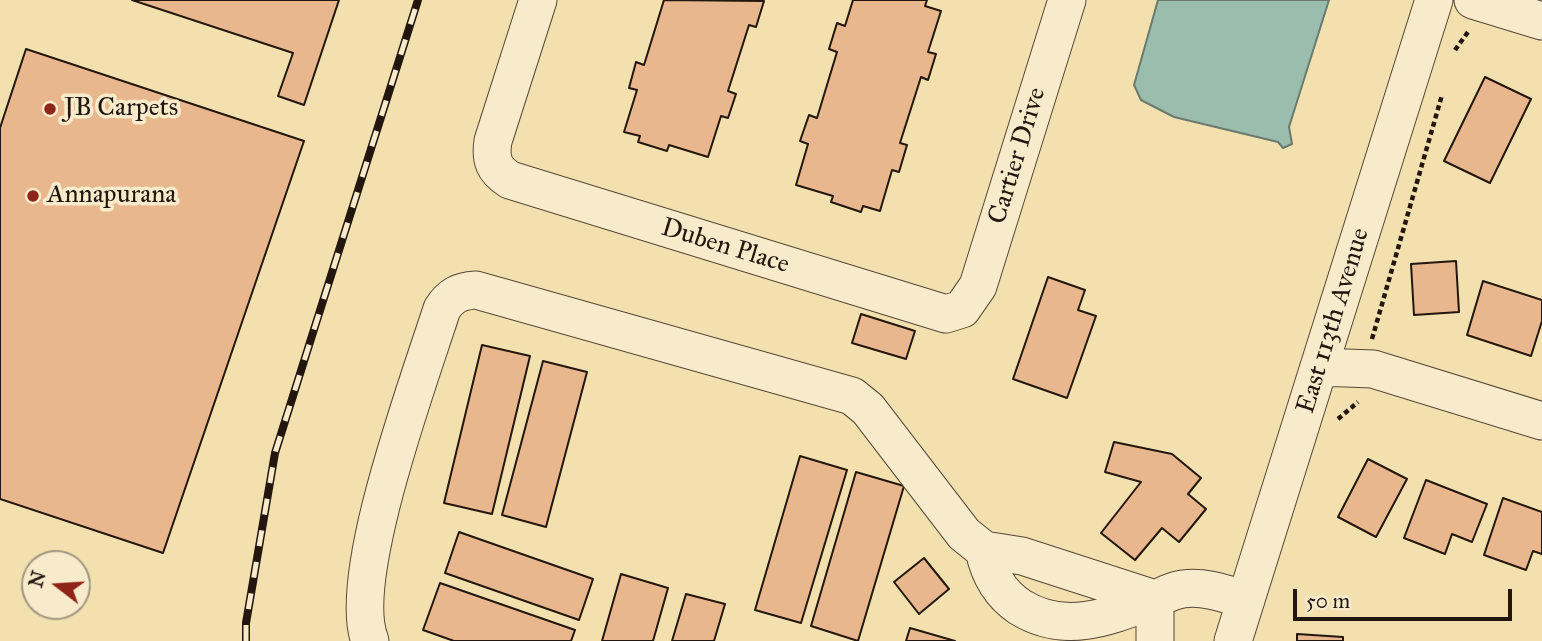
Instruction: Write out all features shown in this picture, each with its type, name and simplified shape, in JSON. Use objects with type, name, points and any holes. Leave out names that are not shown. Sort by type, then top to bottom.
[{"type":"street","name":"Duben Place","points":[[538,0],[494,141],[494,165],[510,180],[923,308],[946,314],[962,309]]},
{"type":"street","name":"Cartier Drive","points":[[962,309],[978,286],[1067,0]]},
{"type":"street","name":"East 113th Avenue","points":[[1233,641],[1434,0]]},
{"type":"street","points":[[1482,3],[1542,21]]},
{"type":"street","points":[[370,641],[364,607],[387,481],[442,309],[456,293],[466,290],[490,294],[852,396],[868,409],[957,526],[984,550],[992,578],[1001,591],[1024,609],[1051,620],[1066,623],[1092,620],[1183,589],[1199,589],[1246,600]]},
{"type":"street","points":[[1319,367],[1373,369],[1542,421]]},
{"type":"street","points":[[984,550],[1022,556],[1155,599]]},
{"type":"street","points":[[1155,599],[1155,641]]},
{"type":"path","points":[[1453,57],[1482,3]]},
{"type":"path","points":[[1335,430],[1339,417],[1364,397],[1379,352],[1371,338],[1442,94]]},
{"type":"shaded area","points":[[1158,0],[1329,0],[1289,127],[1292,144],[1283,148],[1278,142],[1174,117],[1141,100],[1134,85]]},
{"type":"building","points":[[132,0],[339,0],[304,105],[278,96],[293,53]]},
{"type":"building","points":[[664,0],[764,1],[756,27],[749,25],[728,91],[736,94],[728,118],[721,116],[708,157],[669,145],[667,151],[638,142],[640,136],[624,132],[637,90],[629,88],[636,62],[644,65]]},
{"type":"building","points":[[853,0],[927,0],[925,6],[941,11],[928,52],[936,54],[928,80],[921,77],[900,143],[907,145],[899,172],[892,170],[880,211],[863,206],[861,212],[831,202],[833,196],[796,185],[808,144],[800,141],[809,115],[817,118],[837,52],[829,49],[837,23],[845,26]]},
{"type":"building","points":[[26,49],[304,141],[163,553],[0,499],[0,128]]},
{"type":"building","points":[[1485,77],[1531,99],[1490,183],[1444,161]]},
{"type":"building","points":[[1456,261],[1459,312],[1414,315],[1411,264]]},
{"type":"building","points":[[1048,277],[1085,290],[1078,310],[1096,316],[1067,398],[1013,379]]},
{"type":"building","points":[[1483,281],[1542,300],[1542,321],[1531,356],[1467,335]]},
{"type":"building","points":[[861,314],[915,331],[906,359],[852,343]]},
{"type":"building","points":[[482,345],[530,356],[492,514],[444,503]]},
{"type":"building","points":[[543,361],[587,372],[546,527],[502,515]]},
{"type":"building","points":[[1114,442],[1172,454],[1201,478],[1188,494],[1206,509],[1179,542],[1162,528],[1135,560],[1101,533],[1141,482],[1105,472]]},
{"type":"building","points":[[800,456],[847,470],[801,623],[755,610]]},
{"type":"building","points":[[1368,459],[1407,479],[1376,537],[1338,517]]},
{"type":"building","points":[[856,472],[904,486],[858,641],[811,626]]},
{"type":"building","points":[[1426,480],[1487,504],[1472,542],[1452,534],[1445,554],[1404,538]]},
{"type":"building","points":[[1503,498],[1542,512],[1542,554],[1533,551],[1526,570],[1484,555]]},
{"type":"building","points":[[459,532],[593,579],[579,620],[445,573]]},
{"type":"building","points":[[924,558],[949,589],[919,614],[894,582]]},
{"type":"building","points":[[621,574],[668,588],[653,641],[602,641]]},
{"type":"building","points":[[440,583],[575,630],[571,641],[454,641],[423,630]]},
{"type":"building","points":[[686,594],[725,604],[714,641],[672,641]]},
{"type":"building","points":[[910,628],[955,641],[906,641]]},
{"type":"building","points":[[1297,634],[1343,637],[1343,641],[1297,641]]},
{"type":"railway","points":[[246,641],[246,623],[275,453],[418,0]]},
{"type":"place","name":"JB Carpets","points":[[50,109]]},
{"type":"place","name":"Annapurana","points":[[33,196]]}]
